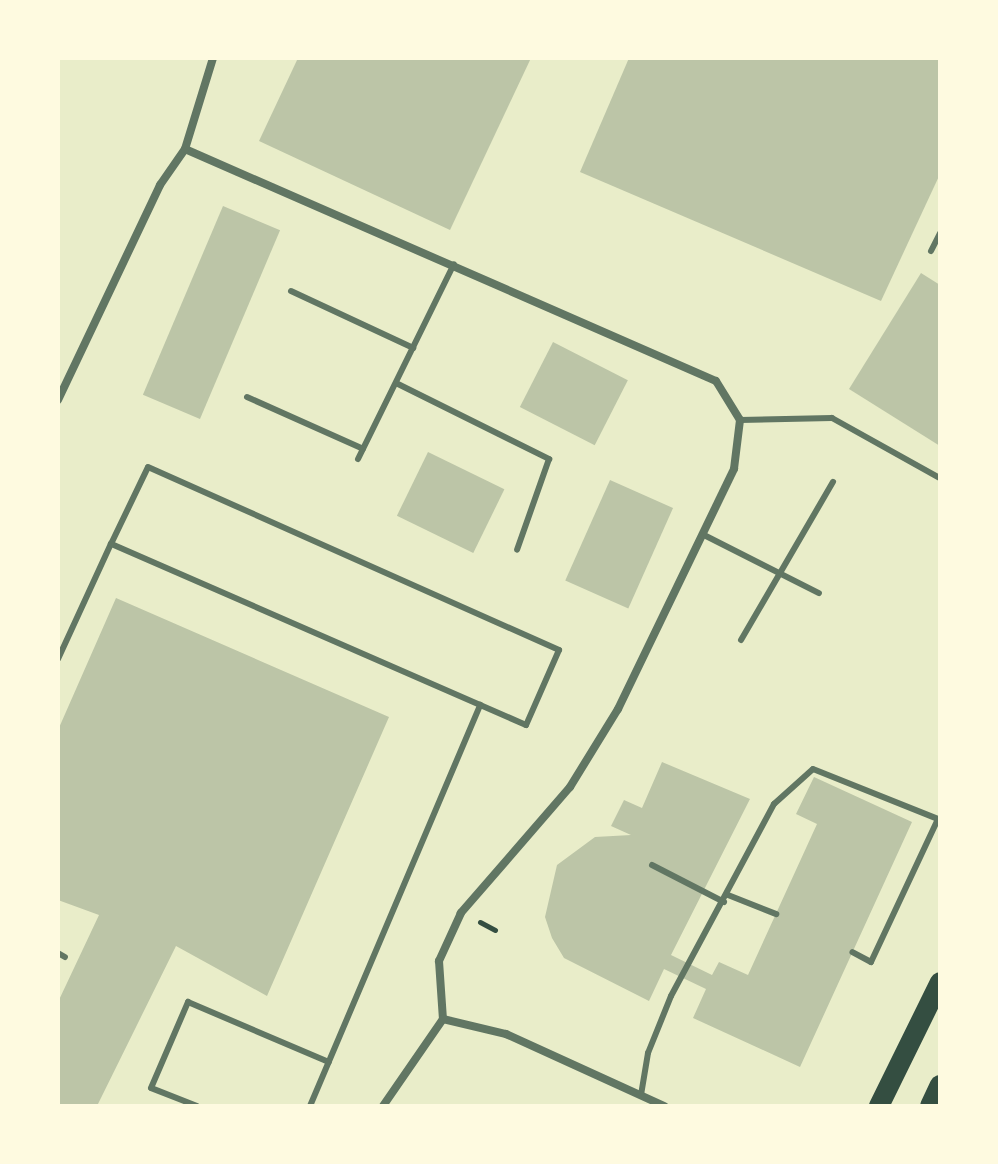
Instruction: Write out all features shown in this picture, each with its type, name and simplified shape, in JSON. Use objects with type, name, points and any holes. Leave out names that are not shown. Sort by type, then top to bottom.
[{"type":"main road","points":[[879,1106],[940,982]]},
{"type":"main road","points":[[930,1106],[940,1085]]},
{"type":"street","points":[[58,400],[160,185],[185,149],[213,58]]},
{"type":"street","points":[[185,149],[716,381],[740,420],[734,469],[618,709],[570,787],[461,913],[439,961],[443,1019],[383,1106]]},
{"type":"street","points":[[443,1019],[506,1034],[664,1106]]},
{"type":"lane","points":[[931,251],[940,233]]},
{"type":"lane","points":[[358,459],[398,384],[454,264]]},
{"type":"lane","points":[[291,291],[413,348]]},
{"type":"lane","points":[[398,384],[549,459],[517,550]]},
{"type":"lane","points":[[247,397],[363,449]]},
{"type":"lane","points":[[740,420],[832,418],[940,478]]},
{"type":"lane","points":[[58,659],[111,544],[148,467],[559,650],[526,725],[111,544]]},
{"type":"lane","points":[[741,640],[833,482]]},
{"type":"lane","points":[[702,534],[819,593]]},
{"type":"lane","points":[[310,1106],[480,705]]},
{"type":"lane","points":[[641,1095],[660,1020],[774,804],[813,769],[938,819],[871,962],[852,952]]},
{"type":"lane","points":[[652,865],[724,902]]},
{"type":"lane","points":[[728,895],[776,914]]},
{"type":"lane","points":[[197,1106],[151,1088],[188,1002],[329,1062]]},
{"type":"building","points":[[298,58],[531,58],[450,230],[259,141]]},
{"type":"building","points":[[629,58],[940,58],[940,174],[881,301],[580,172]]},
{"type":"building","points":[[223,206],[280,230],[200,419],[143,395]]},
{"type":"building","points":[[921,273],[940,285],[940,446],[849,389]]},
{"type":"building","points":[[553,342],[628,380],[595,445],[520,407]]},
{"type":"building","points":[[428,452],[504,489],[473,553],[397,516]]},
{"type":"building","points":[[610,480],[673,508],[628,609],[565,580]]},
{"type":"building","points":[[116,598],[389,717],[267,996],[176,946],[97,1106],[58,1106],[58,1002],[99,915],[58,900],[58,730]]},
{"type":"building","points":[[662,762],[750,799],[671,955],[712,975],[719,962],[748,975],[817,824],[796,814],[814,777],[912,822],[800,1067],[693,1018],[706,989],[664,969],[649,1001],[564,958],[552,938],[545,917],[557,865],[595,837],[631,835],[611,826],[624,800],[642,808]]}]
